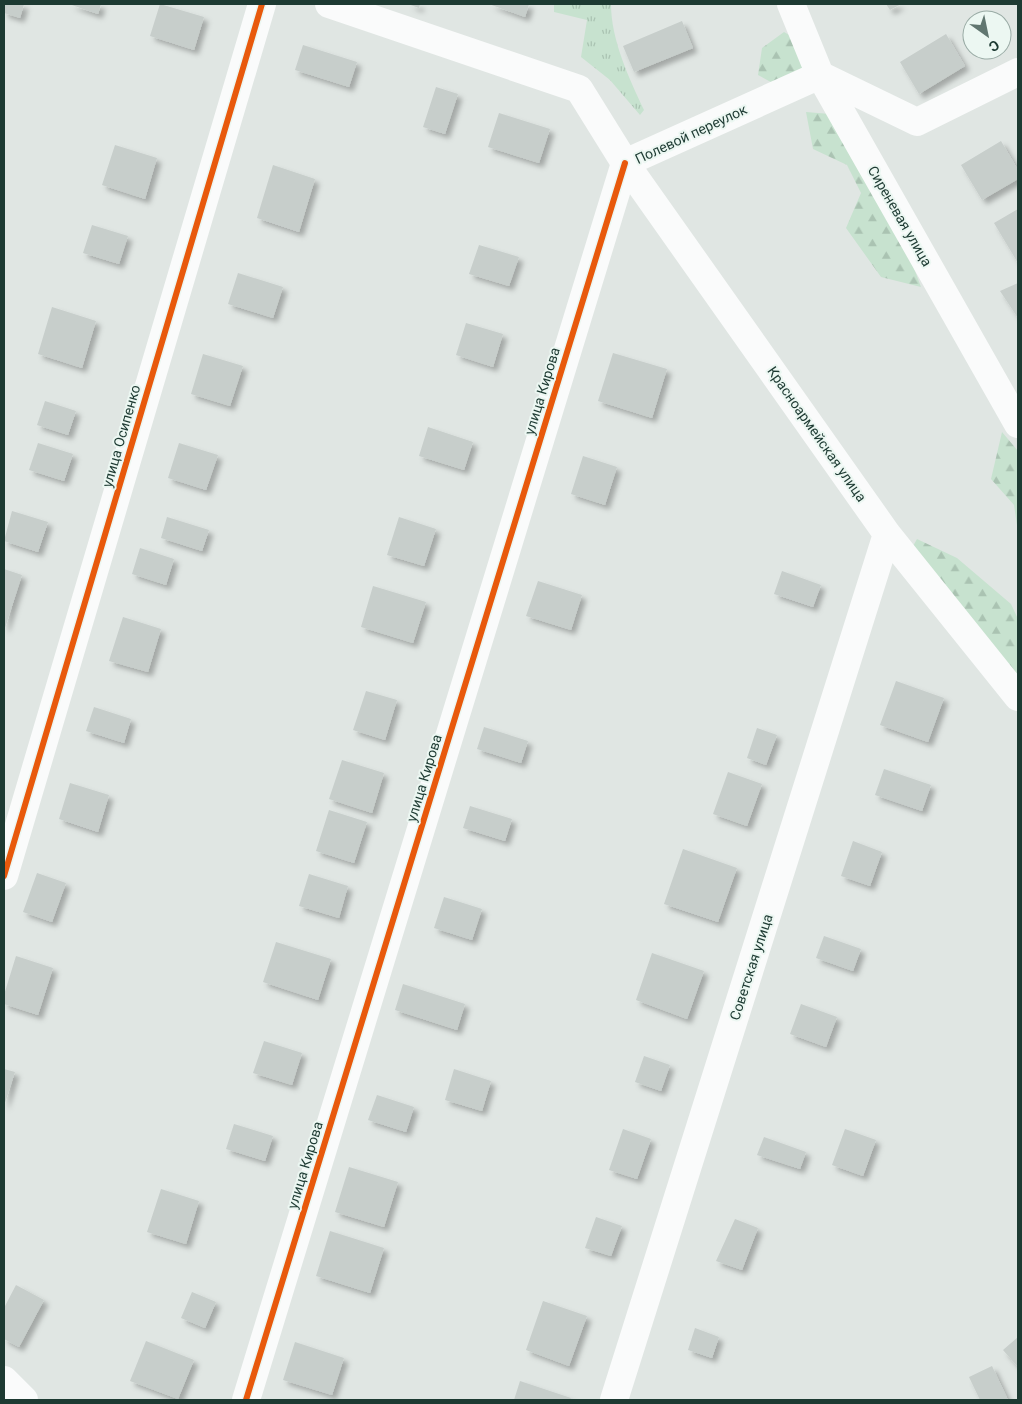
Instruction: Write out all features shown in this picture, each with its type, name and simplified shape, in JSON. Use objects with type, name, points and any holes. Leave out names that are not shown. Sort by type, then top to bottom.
[{"type":"street","name":"улица Осипенко","points":[[4,876],[262,4]]},
{"type":"street","name":"Полевой переулок","points":[[329,4],[579,88],[625,164],[820,75]]},
{"type":"street","name":"Сиреневая улица","points":[[790,4],[820,75],[1018,424]]},
{"type":"street","points":[[820,75],[917,122],[1018,72]]},
{"type":"street","name":"Красноармейская улица","points":[[625,164],[888,534],[1018,697]]},
{"type":"street","name":"улица Кирова","points":[[246,1400],[625,164]]},
{"type":"street","name":"Советская улица","points":[[614,1400],[888,534]]},
{"type":"street","points":[[4,1380],[24,1400]]},
{"type":"green space","points":[[554,4],[611,4],[617,45],[644,110],[640,115],[610,80],[581,57],[587,20],[554,12]]},
{"type":"green space","points":[[784,32],[798,40],[807,69],[780,87],[758,75],[762,48]]},
{"type":"green space","points":[[806,112],[830,114],[899,228],[921,287],[881,277],[846,228],[861,193],[847,165],[813,149]]},
{"type":"green space","points":[[1002,432],[1018,451],[1018,532],[1014,505],[991,479]]},
{"type":"green space","points":[[917,539],[957,558],[1011,604],[1018,619],[1018,678],[908,555]]},
{"type":"building","points":[[4,4],[24,4],[20,18],[4,13]]},
{"type":"building","points":[[69,4],[101,4],[98,14]]},
{"type":"building","points":[[160,4],[204,17],[194,50],[150,36]]},
{"type":"building","points":[[408,4],[420,4],[419,8]]},
{"type":"building","points":[[489,4],[529,4],[525,17]]},
{"type":"building","points":[[886,4],[901,4],[890,10]]},
{"type":"building","points":[[682,21],[693,48],[634,72],[623,46]]},
{"type":"building","points":[[946,34],[965,66],[919,94],[900,62]]},
{"type":"building","points":[[303,45],[357,62],[349,87],[295,70]]},
{"type":"building","points":[[436,87],[458,94],[445,134],[423,127]]},
{"type":"building","points":[[499,113],[550,129],[539,163],[488,147]]},
{"type":"building","points":[[1001,141],[1018,170],[1018,179],[982,200],[961,165]]},
{"type":"building","points":[[115,145],[157,158],[145,199],[102,185]]},
{"type":"building","points":[[273,165],[315,179],[299,232],[257,218]]},
{"type":"building","points":[[1018,209],[1018,263],[994,223]]},
{"type":"building","points":[[92,225],[128,236],[119,264],[83,253]]},
{"type":"building","points":[[479,245],[519,257],[509,286],[469,274]]},
{"type":"building","points":[[238,273],[283,287],[273,318],[228,304]]},
{"type":"building","points":[[1018,283],[1018,318],[1000,291]]},
{"type":"building","points":[[52,307],[96,321],[82,368],[38,354]]},
{"type":"building","points":[[466,323],[503,334],[493,367],[456,355]]},
{"type":"building","points":[[613,353],[667,369],[652,418],[598,401]]},
{"type":"building","points":[[203,354],[243,366],[230,406],[191,394]]},
{"type":"building","points":[[45,401],[76,411],[68,435],[37,425]]},
{"type":"building","points":[[428,427],[473,442],[464,470],[419,456]]},
{"type":"building","points":[[38,443],[73,454],[64,481],[29,470]]},
{"type":"building","points":[[179,443],[218,455],[206,490],[168,478]]},
{"type":"building","points":[[583,456],[617,467],[605,505],[571,494]]},
{"type":"building","points":[[12,511],[48,522],[38,552],[4,541]]},
{"type":"building","points":[[167,517],[209,530],[202,551],[161,538]]},
{"type":"building","points":[[399,517],[436,529],[424,566],[387,555]]},
{"type":"building","points":[[140,548],[174,559],[166,585],[132,574]]},
{"type":"building","points":[[4,569],[22,575],[5,628],[4,628]]},
{"type":"building","points":[[782,571],[821,585],[813,607],[774,594]]},
{"type":"building","points":[[538,581],[582,595],[571,630],[526,616]]},
{"type":"building","points":[[373,586],[426,602],[413,643],[361,627]]},
{"type":"building","points":[[123,617],[161,629],[148,672],[109,661]]},
{"type":"building","points":[[896,681],[944,698],[928,742],[880,725]]},
{"type":"building","points":[[366,691],[397,700],[385,740],[353,730]]},
{"type":"building","points":[[94,707],[131,719],[124,743],[86,731]]},
{"type":"building","points":[[484,727],[528,741],[521,763],[477,749]]},
{"type":"building","points":[[757,728],[777,735],[766,765],[747,758]]},
{"type":"building","points":[[342,760],[384,773],[372,813],[329,799]]},
{"type":"building","points":[[884,769],[931,785],[922,811],[875,795]]},
{"type":"building","points":[[728,772],[762,784],[747,826],[713,814]]},
{"type":"building","points":[[70,783],[109,795],[98,832],[59,819]]},
{"type":"building","points":[[470,806],[512,819],[505,841],[463,828]]},
{"type":"building","points":[[329,810],[367,822],[354,863],[316,851]]},
{"type":"building","points":[[853,841],[882,852],[870,886],[841,876]]},
{"type":"building","points":[[683,849],[737,868],[718,922],[664,904]]},
{"type":"building","points":[[37,873],[66,883],[52,922],[23,912]]},
{"type":"building","points":[[309,874],[348,886],[339,918],[299,906]]},
{"type":"building","points":[[444,897],[482,909],[472,940],[434,928]]},
{"type":"building","points":[[824,936],[861,949],[853,971],[816,958]]},
{"type":"building","points":[[276,942],[331,959],[318,1000],[263,982]]},
{"type":"building","points":[[652,953],[704,971],[687,1019],[636,1000]]},
{"type":"building","points":[[16,956],[53,968],[38,1015],[4,1004],[4,995]]},
{"type":"building","points":[[403,984],[465,1004],[457,1030],[395,1010]]},
{"type":"building","points":[[801,1004],[837,1017],[826,1047],[790,1034]]},
{"type":"building","points":[[264,1041],[302,1053],[292,1085],[253,1073]]},
{"type":"building","points":[[644,1056],[670,1065],[661,1091],[635,1082]]},
{"type":"building","points":[[4,1069],[15,1072],[4,1106]]},
{"type":"building","points":[[454,1069],[491,1081],[482,1111],[445,1100]]},
{"type":"building","points":[[377,1095],[414,1107],[406,1132],[368,1120]]},
{"type":"building","points":[[234,1124],[273,1136],[265,1161],[226,1149]]},
{"type":"building","points":[[623,1129],[651,1139],[637,1179],[609,1170]]},
{"type":"building","points":[[845,1129],[876,1140],[863,1176],[832,1165]]},
{"type":"building","points":[[764,1137],[806,1152],[800,1169],[757,1155]]},
{"type":"building","points":[[349,1167],[398,1182],[384,1227],[335,1212]]},
{"type":"building","points":[[161,1189],[199,1201],[186,1244],[147,1232]]},
{"type":"building","points":[[596,1217],[622,1226],[611,1256],[585,1248]]},
{"type":"building","points":[[735,1219],[758,1228],[742,1270],[716,1261]]},
{"type":"building","points":[[330,1231],[384,1248],[370,1293],[316,1276]]},
{"type":"building","points":[[16,1285],[44,1300],[19,1347],[4,1339],[4,1308]]},
{"type":"building","points":[[192,1292],[216,1302],[205,1328],[181,1318]]},
{"type":"building","points":[[543,1301],[587,1316],[569,1366],[526,1350]]},
{"type":"building","points":[[695,1328],[719,1337],[712,1358],[688,1350]]},
{"type":"building","points":[[1018,1337],[1018,1367],[1003,1350]]},
{"type":"building","points":[[146,1341],[194,1360],[178,1399],[130,1381]]},
{"type":"building","points":[[295,1342],[344,1358],[332,1395],[283,1380]]},
{"type":"building","points":[[992,1366],[1008,1400],[980,1400],[969,1377]]},
{"type":"building","points":[[520,1381],[571,1398],[570,1400],[514,1400]]},
{"type":"cycle path","points":[[4,876],[262,4]]},
{"type":"cycle path","points":[[246,1400],[625,163]]}]
